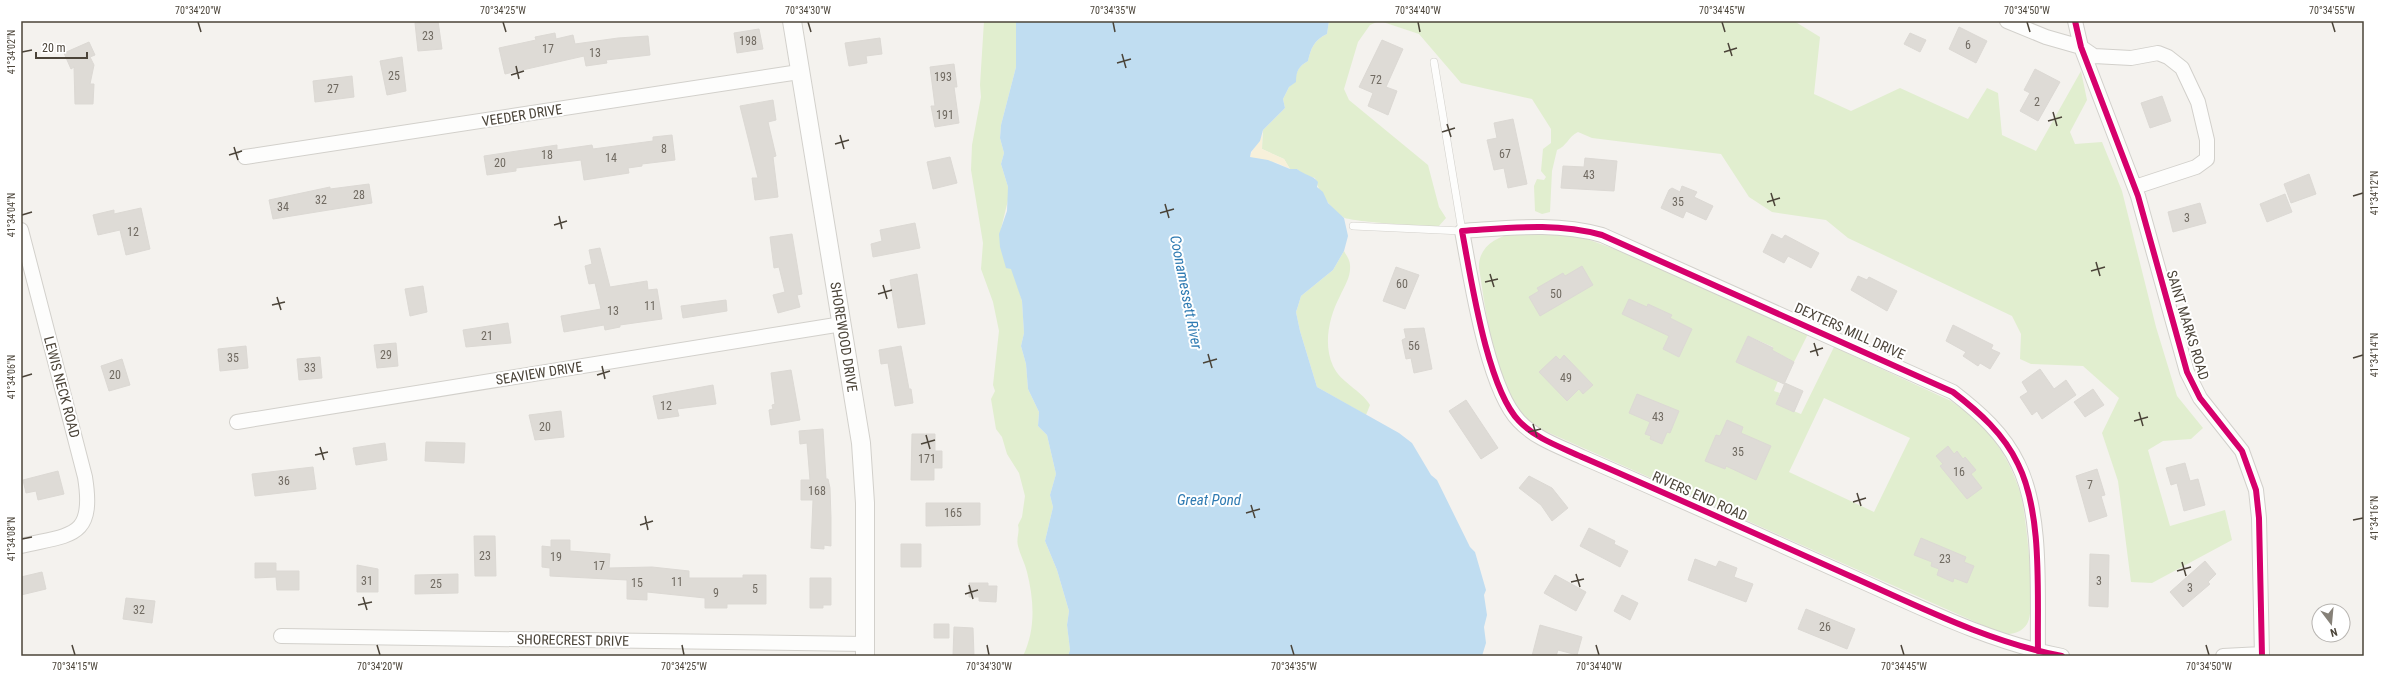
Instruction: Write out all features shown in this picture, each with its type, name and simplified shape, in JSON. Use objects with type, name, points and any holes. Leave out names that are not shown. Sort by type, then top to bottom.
[{"type":"street","name":"SHOREWOOD DRIVE","points":[[792,21],[799,72],[861,442],[865,503],[865,650]]},
{"type":"street","points":[[2007,21],[2046,36],[2082,47],[2094,56],[2105,58],[2131,58],[2158,53],[2168,57],[2182,68],[2198,102],[2207,140],[2207,160],[2196,167],[2135,187]]},
{"type":"street","name":"SAINT MARKS ROAD","points":[[2075,21],[2082,47],[2135,187],[2190,379],[2200,398],[2242,451],[2256,490],[2259,518],[2262,655]]},
{"type":"street","name":"VEEDER DRIVE","points":[[245,157],[799,72]]},
{"type":"street","name":"DEXTERS MILL DRIVE","points":[[1462,231],[1543,225],[1576,228],[1602,234],[1953,392],[1991,425],[2011,452],[2024,476],[2036,545],[2038,651]]},
{"type":"street","name":"LEWIS NECK ROAD","points":[[21,230],[87,488],[88,511],[80,528],[66,535],[21,546]]},
{"type":"street","name":"RIVERS END ROAD","points":[[1462,231],[1473,290],[1499,389],[1515,417],[1530,430],[1570,451],[1904,600],[1991,637],[2038,651],[2062,656]]},
{"type":"street","name":"SEAVIEW DRIVE","points":[[237,422],[842,324]]},
{"type":"street","name":"SHORECREST DRIVE","points":[[281,636],[865,650]]},
{"type":"street","points":[[2223,656],[2262,655]]},
{"type":"lane","points":[[1352,226],[1462,231],[1434,62]]},
{"type":"green space","points":[[984,21],[1016,21],[1016,67],[1001,125],[1000,138],[1004,153],[1001,164],[1008,187],[1008,200],[1001,229],[1022,301],[1024,333],[1021,346],[1026,364],[1028,389],[1039,412],[1038,426],[1047,435],[1056,474],[1050,495],[1053,507],[1045,541],[1057,570],[1069,611],[1067,625],[1070,650],[1068,656],[1023,656],[1032,625],[1031,593],[1026,569],[1018,543],[1018,525],[1022,517],[1025,496],[1019,473],[1007,454],[1002,437],[996,429],[991,399],[995,391],[993,385],[999,331],[993,302],[981,269],[983,243],[971,170],[972,145],[981,97],[980,85]]},
{"type":"green space","points":[[1329,21],[1379,21],[1370,25],[1358,42],[1344,89],[1349,100],[1428,165],[1439,207],[1446,218],[1438,227],[1359,221],[1343,217],[1338,214],[1326,199],[1315,178],[1302,174],[1297,169],[1290,169],[1284,159],[1262,149],[1263,130],[1285,108],[1283,99],[1289,87],[1295,82],[1298,69],[1308,61],[1310,52],[1316,42],[1327,34]]},
{"type":"green space","points":[[1380,21],[1794,21],[1820,37],[1814,94],[1851,111],[1900,88],[1968,119],[1987,88],[1998,93],[2002,135],[2036,151],[2081,71],[2087,100],[2070,132],[2075,144],[2102,142],[2122,191],[2156,327],[2177,396],[2203,428],[2191,439],[2163,441],[2148,450],[2170,526],[2225,510],[2232,540],[2152,583],[2131,582],[2118,481],[2102,433],[2119,398],[2083,366],[2031,364],[2020,359],[2021,334],[2012,316],[1848,238],[1826,220],[1772,212],[1749,197],[1721,154],[1592,138],[1578,132],[1557,150],[1552,171],[1550,212],[1542,214],[1535,211],[1534,186],[1537,179],[1544,180],[1546,177],[1541,171],[1543,149],[1551,143],[1551,129],[1532,99],[1461,83],[1419,34]]},
{"type":"green space","points":[[1514,233],[1566,235],[1587,239],[1620,251],[1808,334],[1794,362],[1772,350],[1773,347],[1748,336],[1736,362],[1778,381],[1774,391],[1780,393],[1776,404],[1801,414],[1834,347],[1951,401],[1961,408],[1986,431],[2001,450],[2012,471],[2020,493],[2026,526],[2030,564],[2031,601],[2030,615],[2027,624],[2018,632],[2006,634],[1998,632],[1536,427],[1520,413],[1503,381],[1492,343],[1479,268],[1479,261],[1489,244]],"holes":[[[1824,398],[1910,438],[1874,512],[1789,472]]]},
{"type":"green space","points":[[1344,251],[1349,259],[1350,273],[1336,304],[1330,322],[1328,349],[1333,366],[1337,372],[1346,382],[1362,395],[1370,405],[1366,415],[1317,387],[1300,331],[1296,312],[1301,296],[1333,270]]},
{"type":"sand","points":[[1262,133],[1262,149],[1284,159],[1290,169],[1277,163],[1250,157],[1252,151],[1260,140]]},
{"type":"water","name":"Great Pond","points":[[1016,21],[1329,21],[1327,34],[1316,42],[1310,52],[1308,61],[1299,69],[1296,82],[1289,87],[1283,99],[1285,108],[1263,130],[1260,141],[1251,152],[1250,157],[1268,160],[1290,169],[1297,169],[1314,178],[1318,182],[1317,187],[1323,192],[1328,203],[1344,218],[1348,236],[1344,251],[1333,270],[1301,296],[1296,312],[1300,331],[1317,387],[1399,433],[1412,443],[1431,475],[1437,480],[1470,547],[1475,552],[1486,590],[1484,595],[1487,615],[1484,627],[1486,643],[1482,656],[1068,656],[1070,650],[1067,625],[1069,611],[1057,570],[1045,541],[1053,507],[1050,495],[1056,474],[1047,435],[1038,426],[1039,412],[1028,389],[1026,364],[1021,346],[1024,333],[1022,301],[1011,269],[1006,268],[1000,247],[999,234],[1007,211],[1008,187],[1001,164],[1004,153],[1000,138],[1001,125],[1016,67]]},
{"type":"building","points":[[438,21],[442,49],[418,51],[415,23]]},
{"type":"building","points":[[1959,27],[1987,41],[1976,63],[1949,49]]},
{"type":"building","points":[[759,29],[763,49],[737,53],[734,33]]},
{"type":"building","points":[[555,33],[556,39],[573,35],[575,44],[618,38],[648,36],[650,55],[606,60],[607,63],[586,66],[584,56],[505,74],[499,48],[536,40],[535,37]]},
{"type":"building","points":[[1910,33],[1926,40],[1920,52],[1904,44]]},
{"type":"building","points":[[880,38],[882,54],[866,56],[867,63],[849,66],[845,43]]},
{"type":"building","points":[[1382,40],[1403,49],[1386,87],[1397,91],[1388,115],[1368,106],[1373,93],[1359,87]]},
{"type":"building","points":[[89,42],[95,55],[90,57],[94,65],[90,84],[94,84],[93,104],[75,104],[74,67],[71,69],[64,53]]},
{"type":"building","points":[[402,57],[406,91],[387,95],[380,61]]},
{"type":"building","points":[[954,64],[957,87],[954,87],[959,123],[935,127],[931,106],[935,106],[930,67]]},
{"type":"building","points":[[2035,69],[2060,82],[2038,121],[2020,111],[2030,93],[2024,90]]},
{"type":"building","points":[[352,76],[354,97],[315,102],[313,81]]},
{"type":"building","points":[[2162,96],[2171,121],[2150,128],[2141,103]]},
{"type":"building","points":[[773,100],[776,120],[768,122],[776,156],[773,157],[778,197],[755,200],[752,178],[758,178],[740,106]]},
{"type":"building","points":[[1513,119],[1527,184],[1508,188],[1504,168],[1494,170],[1487,140],[1497,138],[1494,123]]},
{"type":"building","points":[[672,135],[675,160],[642,164],[642,166],[628,168],[629,173],[584,180],[581,160],[516,168],[516,171],[487,175],[484,156],[557,145],[557,150],[592,145],[593,149],[653,141],[653,137]]},
{"type":"building","points":[[950,157],[957,183],[933,189],[927,162]]},
{"type":"building","points":[[1585,158],[1617,161],[1614,191],[1561,188],[1563,166],[1584,167]]},
{"type":"building","points":[[2309,174],[2316,194],[2291,203],[2284,184]]},
{"type":"building","points":[[369,184],[372,203],[273,219],[269,200],[330,187],[330,189]]},
{"type":"building","points":[[1682,186],[1697,192],[1694,197],[1713,206],[1706,220],[1686,211],[1683,218],[1661,208],[1669,190],[1672,188],[1680,192]]},
{"type":"building","points":[[2285,194],[2292,212],[2267,222],[2260,204]]},
{"type":"building","points":[[2200,203],[2206,223],[2173,232],[2168,212]]},
{"type":"building","points":[[141,208],[150,249],[126,255],[120,230],[98,235],[93,215],[114,210],[114,214]]},
{"type":"building","points":[[915,223],[920,248],[873,257],[871,244],[882,241],[880,230]]},
{"type":"building","points":[[792,234],[802,294],[797,295],[800,307],[778,313],[773,295],[785,292],[779,267],[774,268],[770,237]]},
{"type":"building","points":[[1772,234],[1782,239],[1785,235],[1819,253],[1811,268],[1788,256],[1784,263],[1763,252]]},
{"type":"building","points":[[600,248],[610,287],[647,281],[648,290],[657,289],[662,319],[620,325],[620,327],[605,330],[604,325],[564,332],[561,316],[601,309],[595,283],[589,284],[585,266],[592,264],[589,250]]},
{"type":"building","points":[[1582,266],[1593,285],[1540,316],[1529,297],[1539,291],[1537,288],[1563,273],[1565,276]]},
{"type":"building","points":[[1396,267],[1419,275],[1405,309],[1383,301]]},
{"type":"building","points":[[917,274],[925,324],[898,328],[890,280]]},
{"type":"building","points":[[1858,276],[1867,280],[1869,277],[1897,291],[1887,311],[1851,290]]},
{"type":"building","points":[[423,286],[427,312],[410,316],[405,289]]},
{"type":"building","points":[[1629,299],[1647,307],[1648,304],[1672,315],[1670,318],[1692,329],[1679,357],[1663,349],[1669,336],[1622,314]]},
{"type":"building","points":[[726,300],[727,311],[683,318],[681,306]]},
{"type":"building","points":[[508,323],[511,343],[466,347],[463,330]]},
{"type":"building","points":[[1953,325],[1993,345],[1991,349],[2000,353],[1990,369],[1980,363],[1978,366],[1963,356],[1966,352],[1946,341]]},
{"type":"building","points":[[1424,328],[1432,369],[1414,373],[1411,358],[1406,359],[1402,340],[1406,338],[1404,329]]},
{"type":"building","points":[[1748,336],[1773,348],[1772,350],[1794,362],[1784,384],[1736,362]]},
{"type":"building","points":[[396,343],[398,366],[377,368],[374,345]]},
{"type":"building","points":[[246,346],[248,368],[220,371],[218,349]]},
{"type":"building","points":[[901,346],[913,403],[895,406],[888,363],[881,364],[879,350]]},
{"type":"building","points":[[1564,355],[1593,385],[1583,394],[1579,389],[1567,401],[1539,372],[1556,356],[1560,360]]},
{"type":"building","points":[[320,357],[322,378],[299,380],[297,359]]},
{"type":"building","points":[[122,359],[130,385],[109,391],[101,366]]},
{"type":"building","points":[[2040,369],[2054,389],[2066,380],[2076,395],[2042,419],[2037,411],[2032,415],[2020,397],[2028,392],[2022,382]]},
{"type":"building","points":[[791,370],[800,420],[771,425],[769,410],[773,409],[772,405],[775,404],[771,373]]},
{"type":"building","points":[[1785,383],[1803,391],[1794,412],[1776,404]]},
{"type":"building","points":[[713,385],[716,404],[677,409],[679,416],[658,419],[653,396]]},
{"type":"building","points":[[2093,389],[2104,405],[2085,417],[2074,402]]},
{"type":"building","points":[[1637,394],[1679,411],[1670,433],[1667,432],[1662,444],[1650,439],[1651,436],[1645,434],[1650,422],[1629,413]]},
{"type":"building","points":[[1466,400],[1498,448],[1481,459],[1449,411]]},
{"type":"building","points":[[561,411],[564,437],[535,440],[529,415]]},
{"type":"building","points":[[1727,420],[1743,427],[1741,433],[1771,446],[1756,480],[1726,466],[1725,469],[1705,461],[1716,435],[1720,436]]},
{"type":"building","points":[[823,429],[826,479],[828,479],[830,488],[831,518],[831,546],[824,545],[824,549],[811,548],[813,500],[801,500],[801,480],[810,480],[807,443],[800,444],[799,431]]},
{"type":"building","points":[[912,434],[935,434],[935,451],[942,451],[942,468],[934,468],[934,480],[911,480]]},
{"type":"building","points":[[426,442],[465,443],[464,463],[425,461]]},
{"type":"building","points":[[385,443],[387,460],[356,465],[353,448]]},
{"type":"building","points":[[1948,446],[1954,454],[1957,451],[1963,459],[1965,457],[1976,470],[1971,474],[1982,488],[1967,499],[1940,466],[1943,464],[1936,456]]},
{"type":"building","points":[[2185,463],[2190,481],[2198,479],[2205,505],[2184,511],[2177,483],[2171,485],[2166,468]]},
{"type":"building","points":[[313,467],[316,489],[255,496],[252,474]]},
{"type":"building","points":[[2097,469],[2105,495],[2101,496],[2107,516],[2089,522],[2076,476]]},
{"type":"building","points":[[58,471],[64,494],[38,500],[36,491],[26,493],[23,480]]},
{"type":"building","points":[[1529,476],[1552,488],[1568,508],[1552,521],[1541,505],[1519,488]]},
{"type":"building","points":[[926,503],[980,503],[980,525],[926,526]]},
{"type":"building","points":[[1589,528],[1615,541],[1614,544],[1628,551],[1620,567],[1580,546]]},
{"type":"building","points":[[474,536],[495,536],[496,576],[475,576]]},
{"type":"building","points":[[1921,538],[1966,557],[1964,562],[1974,566],[1967,583],[1954,578],[1953,582],[1937,575],[1939,569],[1931,566],[1932,562],[1914,555]]},
{"type":"building","points":[[551,540],[570,540],[570,551],[610,554],[609,568],[652,567],[689,571],[689,578],[743,578],[743,575],[766,575],[766,604],[727,604],[727,608],[705,608],[705,598],[647,592],[647,600],[627,599],[627,580],[550,576],[550,568],[542,567],[542,546],[551,547]]},
{"type":"building","points":[[901,544],[921,544],[921,567],[901,567]]},
{"type":"building","points":[[2090,554],[2109,555],[2108,607],[2089,606]]},
{"type":"building","points":[[1695,559],[1716,567],[1719,561],[1737,568],[1734,577],[1753,584],[1746,602],[1688,580]]},
{"type":"building","points":[[2205,561],[2216,574],[2208,582],[2210,584],[2183,607],[2170,592]]},
{"type":"building","points":[[255,563],[276,563],[276,571],[299,571],[299,590],[277,590],[276,577],[255,578]]},
{"type":"building","points":[[357,565],[378,569],[378,592],[357,592]]},
{"type":"building","points":[[42,572],[46,589],[21,595],[21,577]]},
{"type":"building","points":[[458,574],[458,593],[415,594],[415,575]]},
{"type":"building","points":[[1555,575],[1586,592],[1576,611],[1544,593]]},
{"type":"building","points":[[810,578],[831,578],[831,605],[823,605],[823,608],[810,608]]},
{"type":"building","points":[[969,583],[988,583],[988,586],[997,586],[996,602],[979,601],[979,597],[969,597]]},
{"type":"building","points":[[1622,595],[1638,603],[1630,620],[1614,611]]},
{"type":"building","points":[[126,598],[155,601],[152,623],[123,619]]},
{"type":"building","points":[[1806,609],[1855,629],[1847,649],[1798,629]]},
{"type":"building","points":[[934,624],[949,624],[949,638],[934,638]]},
{"type":"building","points":[[1540,625],[1582,637],[1577,655],[1558,650],[1556,656],[1532,656]]},
{"type":"building","points":[[954,627],[973,628],[974,656],[953,656]]},
{"type":"cycle path","points":[[2075,21],[2081,47],[2138,196],[2187,372],[2200,398],[2242,451],[2256,490],[2259,518],[2262,656]]},
{"type":"cycle path","points":[[2038,651],[2038,629],[2038,580],[2037,555],[2032,506],[2026,484],[2018,464],[2006,443],[1990,424],[1953,392],[1602,235],[1567,228],[1550,227],[1462,231],[1489,359],[1498,384],[1508,405],[1519,421],[1533,433],[1557,446],[1927,611],[2007,642],[2034,650],[2062,656]]},
{"type":"water label","name":"Coonamessett River","points":[[1186,292]]}]
